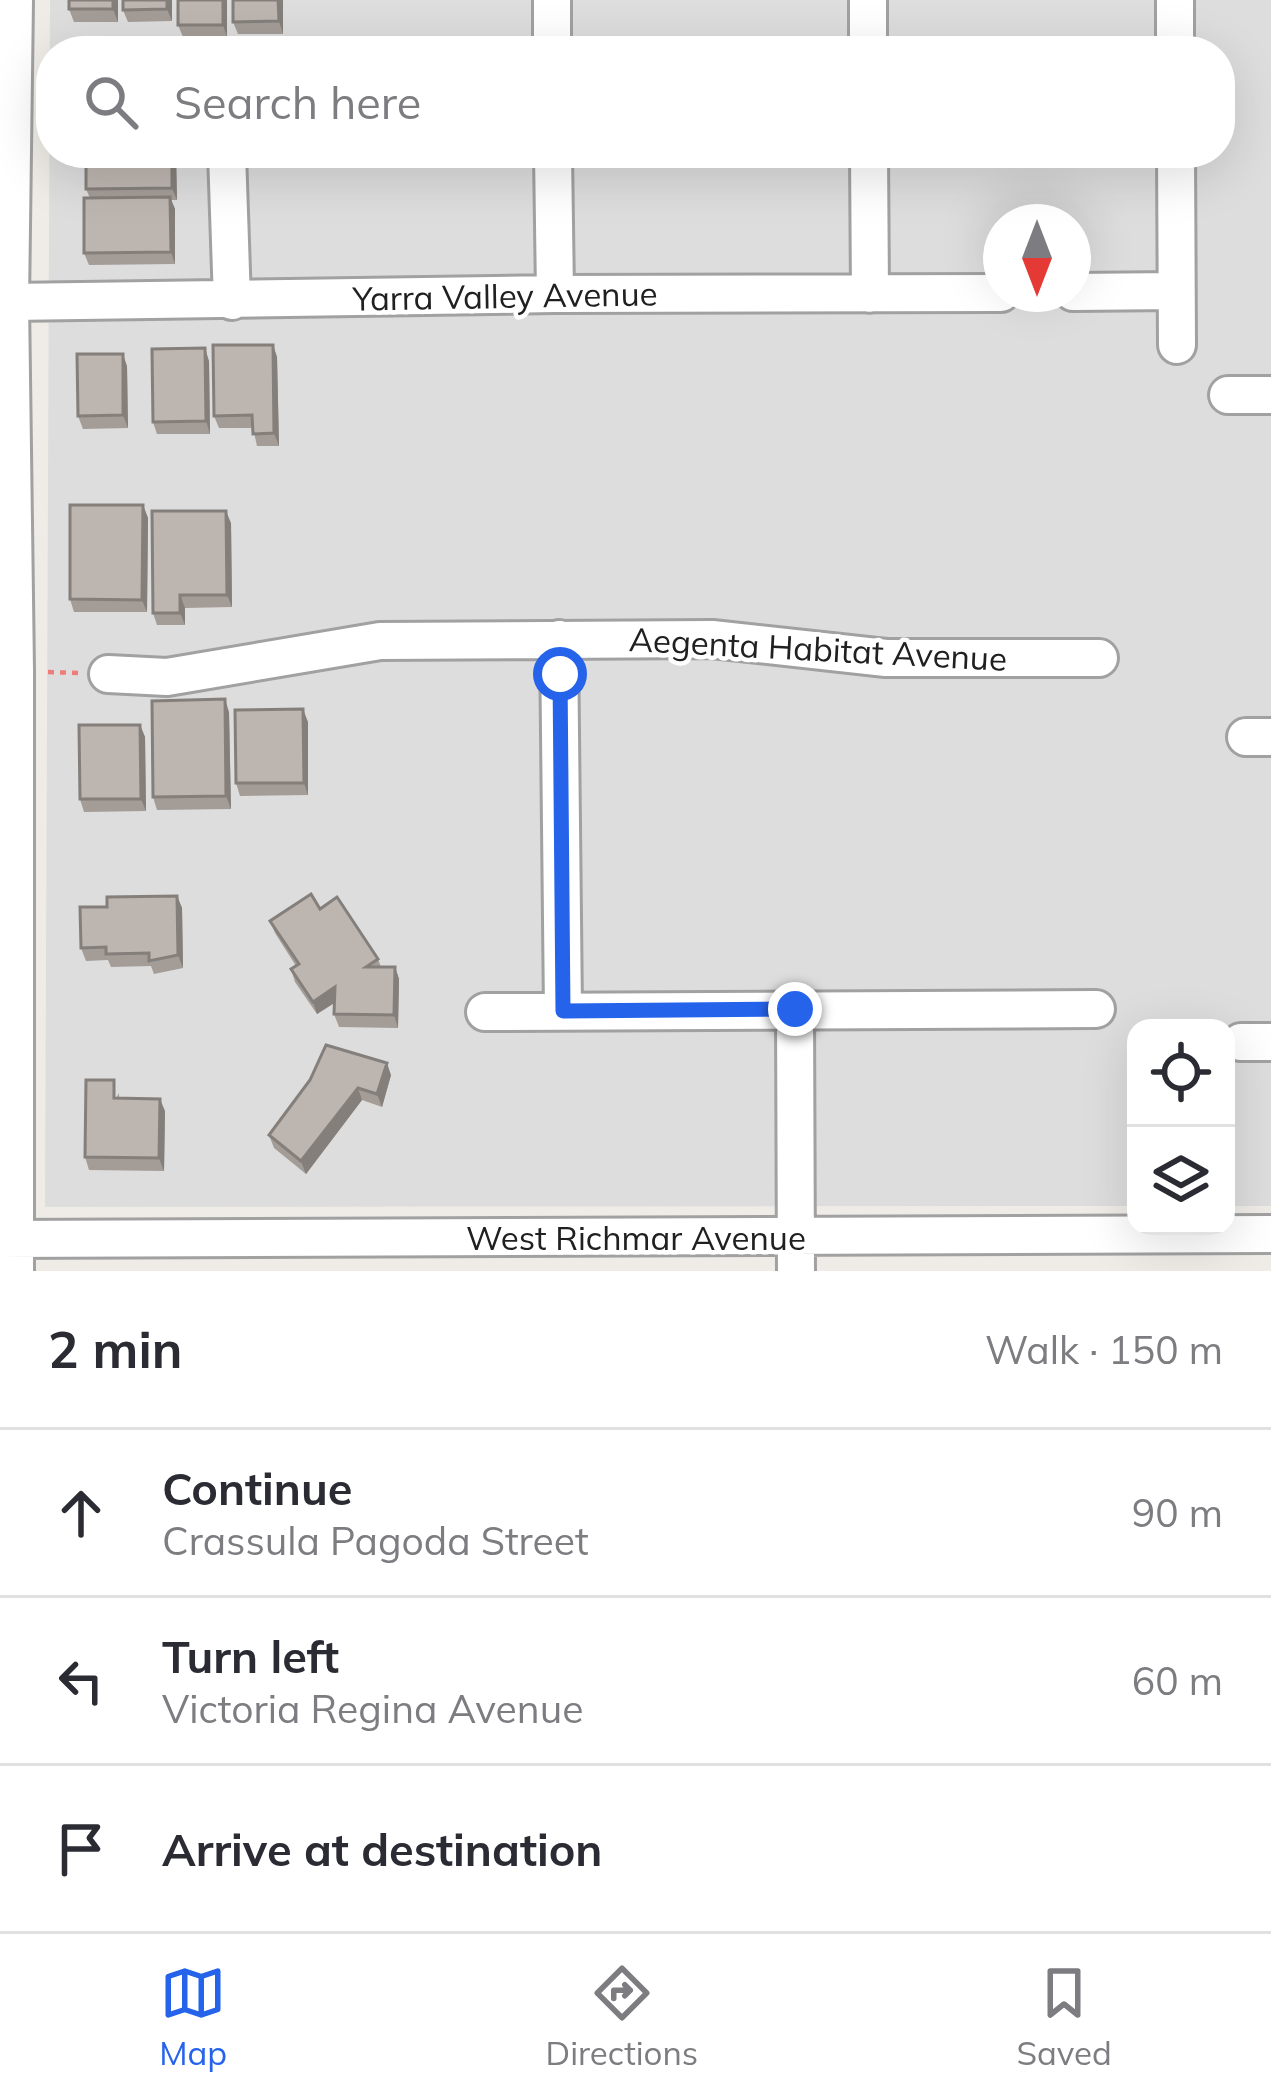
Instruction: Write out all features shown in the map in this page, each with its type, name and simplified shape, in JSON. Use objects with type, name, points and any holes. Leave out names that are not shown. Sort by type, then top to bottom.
[{"type":"street","points":[[10,1250],[14,0]]},
{"type":"street","points":[[551,0],[552,36]]},
{"type":"street","points":[[868,0],[868,36]]},
{"type":"street","points":[[1175,0],[1175,36]]},
{"type":"street","points":[[228,168],[232,302]]},
{"type":"street","points":[[553,168],[555,294]]},
{"type":"street","points":[[869,168],[870,294]]},
{"type":"street","points":[[1176,168],[1177,345]]},
{"type":"street","points":[[1091,292],[1176,291]]},
{"type":"street","name":"Yarra Valley Avenue","points":[[10,302],[983,292]]},
{"type":"street","points":[[1228,395],[1271,395]]},
{"type":"street","points":[[559,639],[563,1011]]},
{"type":"street","name":"Aegenta Habitat Avenue","points":[[108,674],[167,677],[380,640],[712,639],[886,658],[1099,658]]},
{"type":"street","points":[[795,1009],[796,1254]]},
{"type":"street","points":[[485,1012],[1096,1009]]},
{"type":"street","name":"West Richmar Avenue","points":[[10,1250],[796,1254],[1271,1234]]},
{"type":"path","points":[[15,671],[108,674]]},
{"type":"shaded area","points":[[50,0],[1271,0],[1271,1206],[1235,1206],[1235,1019],[1127,1019],[1127,1206],[45,1207],[49,168],[1235,168],[1235,36],[50,36]]},
{"type":"building","points":[[69,0],[113,0],[113,9],[69,9]]},
{"type":"building","points":[[123,0],[167,0],[167,9],[123,10]]},
{"type":"building","points":[[178,0],[223,0],[223,25],[178,25]]},
{"type":"building","points":[[233,0],[278,0],[279,21],[233,22]]},
{"type":"building","points":[[86,168],[172,168],[172,188],[86,189]]},
{"type":"building","points":[[170,197],[171,252],[84,253],[84,198]]},
{"type":"building","points":[[213,345],[273,345],[274,433],[253,434],[252,415],[214,416]]},
{"type":"building","points":[[205,348],[206,421],[153,422],[152,349]]},
{"type":"building","points":[[77,354],[123,354],[123,415],[78,416]]},
{"type":"building","points":[[70,505],[143,505],[142,600],[70,599]]},
{"type":"building","points":[[152,511],[226,511],[227,595],[180,595],[180,613],[153,613]]},
{"type":"building","points":[[225,699],[226,796],[153,797],[152,701]]},
{"type":"building","points":[[303,709],[304,783],[236,783],[235,710]]},
{"type":"building","points":[[79,725],[140,725],[141,799],[80,799]]},
{"type":"building","points":[[311,894],[320,909],[337,897],[378,959],[366,967],[395,967],[394,1015],[334,1014],[335,987],[313,1002],[291,969],[299,964],[270,921]]},
{"type":"building","points":[[177,896],[178,955],[149,961],[149,953],[106,954],[106,947],[81,948],[80,907],[107,907],[107,897]]},
{"type":"building","points":[[326,1045],[387,1063],[377,1094],[358,1088],[301,1161],[269,1135],[310,1080]]},
{"type":"building","points":[[86,1080],[114,1080],[114,1098],[160,1099],[159,1158],[85,1157]]},
{"type":"route","points":[[560,674],[563,1011],[795,1009]]}]
